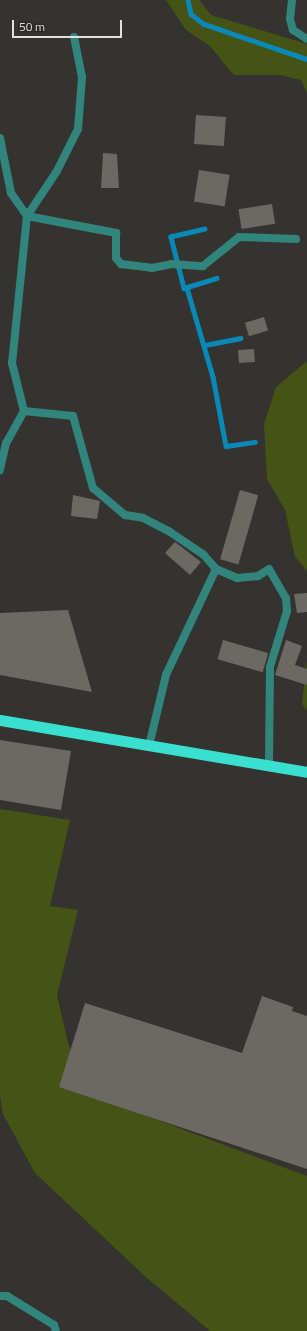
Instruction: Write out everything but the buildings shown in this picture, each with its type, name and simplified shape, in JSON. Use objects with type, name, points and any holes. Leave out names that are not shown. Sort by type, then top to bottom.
[{"type":"highway","points":[[0,720],[307,772]]},
{"type":"street","points":[[292,0],[290,19],[293,30],[307,39]]},
{"type":"street","points":[[0,470],[6,443],[24,411],[12,363],[26,216],[57,170],[78,129],[82,77],[74,37]]},
{"type":"street","points":[[0,138],[11,193],[26,216],[116,233],[116,258],[121,264],[152,268],[172,264],[203,266],[239,237],[296,239]]},
{"type":"street","points":[[24,411],[73,416],[93,488],[125,515],[143,518],[170,532],[203,554],[216,569],[237,578],[258,576],[268,569],[286,598],[287,611],[270,667],[269,766]]},
{"type":"street","points":[[149,746],[166,675],[216,569]]},
{"type":"street","points":[[0,1296],[7,1296],[54,1325],[56,1331]]},
{"type":"green space","points":[[166,0],[199,0],[211,15],[307,44],[307,93],[301,80],[281,75],[234,75],[210,46],[186,30]]},
{"type":"green space","points":[[307,361],[307,571],[295,557],[285,510],[267,479],[264,424],[276,387]]},
{"type":"green space","points":[[307,660],[307,710],[302,704]]},
{"type":"green space","points":[[0,809],[70,820],[50,906],[78,910],[57,995],[68,1043],[85,1087],[123,1107],[307,1176],[307,1331],[210,1331],[147,1278],[35,1173],[3,1114],[0,1095]]},
{"type":"waterway","points":[[188,0],[191,14],[204,24],[307,59]]},
{"type":"waterway","points":[[205,229],[171,237],[184,288],[216,278]]},
{"type":"waterway","points":[[187,288],[213,377],[226,446],[255,442]]},
{"type":"waterway","points":[[205,345],[240,338]]}]
